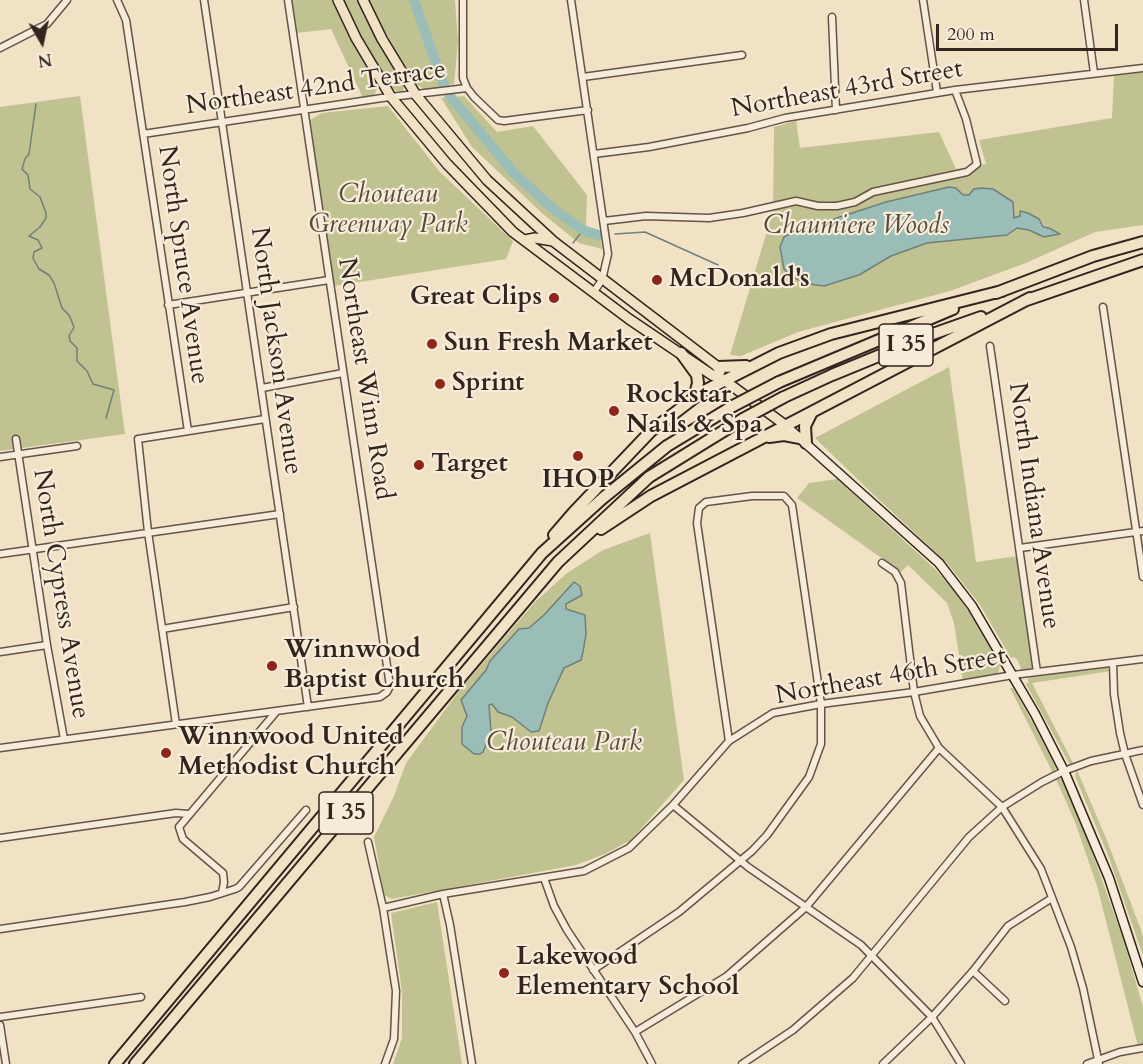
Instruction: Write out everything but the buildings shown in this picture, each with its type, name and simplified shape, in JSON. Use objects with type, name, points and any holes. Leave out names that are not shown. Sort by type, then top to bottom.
[{"type":"highway","name":"I 35","points":[[115,1064],[542,553],[603,498],[667,446],[778,382],[911,326],[1093,256],[1143,242]]},
{"type":"highway","name":"I 35","points":[[135,1064],[558,562],[649,477],[743,419],[832,375],[1030,298],[1143,260]]},
{"type":"highway","points":[[542,553],[573,513],[651,431],[694,398],[724,380],[755,364],[831,334],[1002,291]]},
{"type":"highway","points":[[558,562],[636,504],[1030,298]]},
{"type":"highway","points":[[681,353],[697,375],[698,383],[694,398]]},
{"type":"highway","points":[[718,367],[740,368],[755,364]]},
{"type":"highway","points":[[763,439],[778,435],[803,440],[805,426],[815,409]]},
{"type":"main road","points":[[338,0],[356,38],[391,97],[447,164],[513,232],[629,319],[712,375],[724,380],[785,425],[950,576],[972,606],[1013,675],[1064,771],[1109,878],[1143,982]]},
{"type":"main road","points":[[363,0],[382,39],[416,95],[487,180],[554,241],[602,280],[718,367],[724,380]]},
{"type":"main road","points":[[525,240],[535,238],[554,241]]},
{"type":"street","points":[[0,48],[46,24],[67,0]]},
{"type":"street","name":"North Spruce Avenue","points":[[117,0],[126,20],[188,431]]},
{"type":"street","name":"North Jackson Avenue","points":[[204,0],[309,707]]},
{"type":"street","name":"Northeast Winn Road","points":[[288,0],[390,686],[387,692],[380,697],[309,707]]},
{"type":"street","points":[[463,0],[462,69],[467,88]]},
{"type":"street","points":[[571,0],[608,254],[602,280],[593,293]]},
{"type":"street","points":[[924,0],[937,92]]},
{"type":"street","points":[[1084,0],[1094,73]]},
{"type":"street","points":[[832,17],[836,110]]},
{"type":"street","points":[[583,77],[742,55]]},
{"type":"street","name":"Northeast 43rd Street","points":[[594,154],[649,147],[748,128],[784,118],[937,92],[1143,68]]},
{"type":"street","name":"Northeast 42nd Terrace","points":[[143,134],[467,88],[498,120],[588,110]]},
{"type":"street","points":[[604,221],[646,216],[709,218],[796,201],[837,207],[855,202],[873,192],[971,170],[977,164],[966,119],[955,90]]},
{"type":"street","points":[[168,304],[329,280]]},
{"type":"street","points":[[1103,307],[1140,532],[1143,577]]},
{"type":"street","name":"North Indiana Avenue","points":[[990,346],[1037,672]]},
{"type":"street","points":[[262,388],[343,373]]},
{"type":"street","points":[[176,724],[148,532],[138,439],[265,419]]},
{"type":"street","name":"North Cypress Avenue","points":[[16,439],[47,645],[64,739]]},
{"type":"street","points":[[0,457],[77,446]]},
{"type":"street","points":[[593,970],[679,912],[740,861],[766,835],[809,777],[821,744],[821,704],[792,502],[784,496],[752,496],[706,502],[699,508],[697,523],[729,741]]},
{"type":"street","points":[[0,554],[280,514]]},
{"type":"street","points":[[1020,548],[1140,532]]},
{"type":"street","points":[[882,563],[895,572],[901,584],[914,692],[925,727],[939,748],[1002,807],[1041,868],[1071,947],[1083,988],[1099,1062]]},
{"type":"street","points":[[162,629],[294,607]]},
{"type":"street","points":[[0,652],[47,645]]},
{"type":"street","name":"Northeast 46th Street","points":[[383,908],[443,894],[584,871],[629,848],[674,805],[729,741],[773,713],[1013,675],[1143,659]]},
{"type":"street","points":[[1113,663],[1116,711],[1125,754],[1143,805]]},
{"type":"street","points":[[0,748],[309,707]]},
{"type":"street","points":[[222,893],[223,873],[181,835],[179,827],[277,711]]},
{"type":"street","points":[[635,1032],[727,976],[806,907],[939,748]]},
{"type":"street","points":[[742,1064],[772,1046],[814,1014],[853,978],[969,837],[1002,807],[1064,771],[1091,761],[1143,750]]},
{"type":"street","points":[[674,805],[740,861],[861,945],[932,1017],[961,1064]]},
{"type":"street","points":[[0,929],[185,902],[210,897],[239,887],[306,810]]},
{"type":"street","points":[[0,838],[176,813],[188,814]]},
{"type":"street","points":[[368,842],[383,908],[396,991],[394,1039],[385,1064]]},
{"type":"street","points":[[544,878],[561,920],[635,1032],[652,1064]]},
{"type":"street","points":[[443,894],[472,1064]]},
{"type":"street","points":[[883,1064],[932,1017],[974,971],[1008,926],[1052,898]]},
{"type":"street","points":[[974,971],[1005,1001]]},
{"type":"street","points":[[0,1017],[141,997]]},
{"type":"street","points":[[0,1025],[6,1064]]},
{"type":"street","points":[[1087,1064],[1099,1062],[1120,1052],[1143,1048]]},
{"type":"green space","points":[[292,0],[332,0],[377,84],[374,95],[363,98],[331,29],[296,33]]},
{"type":"green space","points":[[342,0],[359,0],[403,81],[403,91],[397,91],[389,86],[361,39]]},
{"type":"green space","points":[[368,0],[455,0],[458,42],[454,84],[426,90],[417,85]]},
{"type":"green space","name":"Chaumiere Woods","points":[[1143,71],[1143,225],[1095,232],[1026,263],[950,291],[798,332],[741,356],[730,355],[773,211],[774,127],[796,121],[800,148],[939,132],[956,169],[986,164],[979,140],[1112,118],[1114,74]]},
{"type":"green space","points":[[80,96],[125,434],[0,451],[0,107]]},
{"type":"green space","points":[[464,96],[497,132],[533,126],[587,195],[586,227],[599,231],[602,249],[579,243],[543,214],[472,147],[441,98]]},
{"type":"green space","name":"Chouteau Greenway Park","points":[[388,106],[440,172],[513,241],[506,259],[334,286],[310,120],[322,113]]},
{"type":"green space","points":[[949,367],[976,562],[1018,556],[1034,665],[1030,671],[1022,671],[1018,661],[1014,657],[1011,658],[980,605],[947,563],[815,438]]},
{"type":"green space","points":[[837,479],[934,568],[953,589],[977,623],[1000,664],[998,674],[963,681],[954,623],[947,603],[908,565],[901,572],[797,498],[809,483]]},
{"type":"green space","name":"Chouteau Park","points":[[650,533],[684,780],[631,840],[605,854],[576,865],[392,899],[384,895],[374,837],[394,796],[406,763],[459,691],[535,602],[567,573],[603,550]]},
{"type":"green space","points":[[1106,667],[1111,671],[1032,683],[1074,765],[1070,765],[1026,684],[1029,682],[1027,679]]},
{"type":"green space","points":[[1010,688],[1013,688],[1056,768],[1053,773]]},
{"type":"green space","points":[[1077,770],[1141,930],[1143,956],[1108,855],[1075,776]]},
{"type":"green space","points":[[1056,779],[1062,780],[1084,830],[1124,941],[1143,1007],[1143,1045],[1138,1046],[1097,886],[1075,822]]},
{"type":"green space","points":[[437,902],[462,1064],[393,1064],[402,1038],[402,992],[391,913]]},
{"type":"water","points":[[949,187],[956,188],[963,195],[969,195],[974,189],[993,189],[1013,202],[1014,218],[1020,216],[1020,211],[1028,213],[1039,219],[1043,227],[1060,234],[1044,237],[1029,230],[1017,228],[1007,235],[927,243],[891,256],[859,275],[824,286],[809,284],[792,277],[784,269],[780,247],[784,237],[792,233],[819,226],[886,202]]},
{"type":"water","points":[[574,582],[580,586],[582,595],[566,604],[566,609],[585,615],[586,634],[581,660],[564,668],[548,703],[539,731],[531,732],[512,717],[498,712],[492,704],[489,705],[491,732],[483,752],[474,754],[462,744],[462,727],[467,716],[461,700],[486,670],[490,661],[519,629],[529,628]]},
{"type":"waterway","points":[[414,0],[444,86]]},
{"type":"waterway","points":[[449,95],[514,173],[552,208],[583,230],[598,235]]},
{"type":"waterway","points":[[36,104],[29,154],[22,169],[28,175],[30,189],[40,197],[46,213],[46,218],[40,227],[29,236],[38,240],[42,248],[34,252],[33,258],[39,269],[49,275],[62,308],[69,315],[74,327],[69,336],[70,341],[77,348],[77,361],[87,371],[93,384],[114,390],[106,418]]},
{"type":"waterway","points":[[573,243],[583,230]]},
{"type":"waterway","points":[[615,234],[645,232],[718,265]]},
{"type":"place","name":"McDonald's","points":[[657,280]]},
{"type":"place","name":"Great Clips","points":[[554,298]]},
{"type":"place","name":"Sun Fresh Market","points":[[432,344]]},
{"type":"place","name":"Sprint","points":[[440,384]]},
{"type":"place","name":"Rockstar Nails & Spa","points":[[614,411]]},
{"type":"place","name":"IHOP","points":[[578,456]]},
{"type":"place","name":"Target","points":[[419,465]]},
{"type":"place","name":"Winnwood Baptist Church","points":[[272,666]]},
{"type":"place","name":"Winnwood United Methodist Church","points":[[166,753]]},
{"type":"place","name":"Lakewood Elementary School","points":[[504,973]]}]
